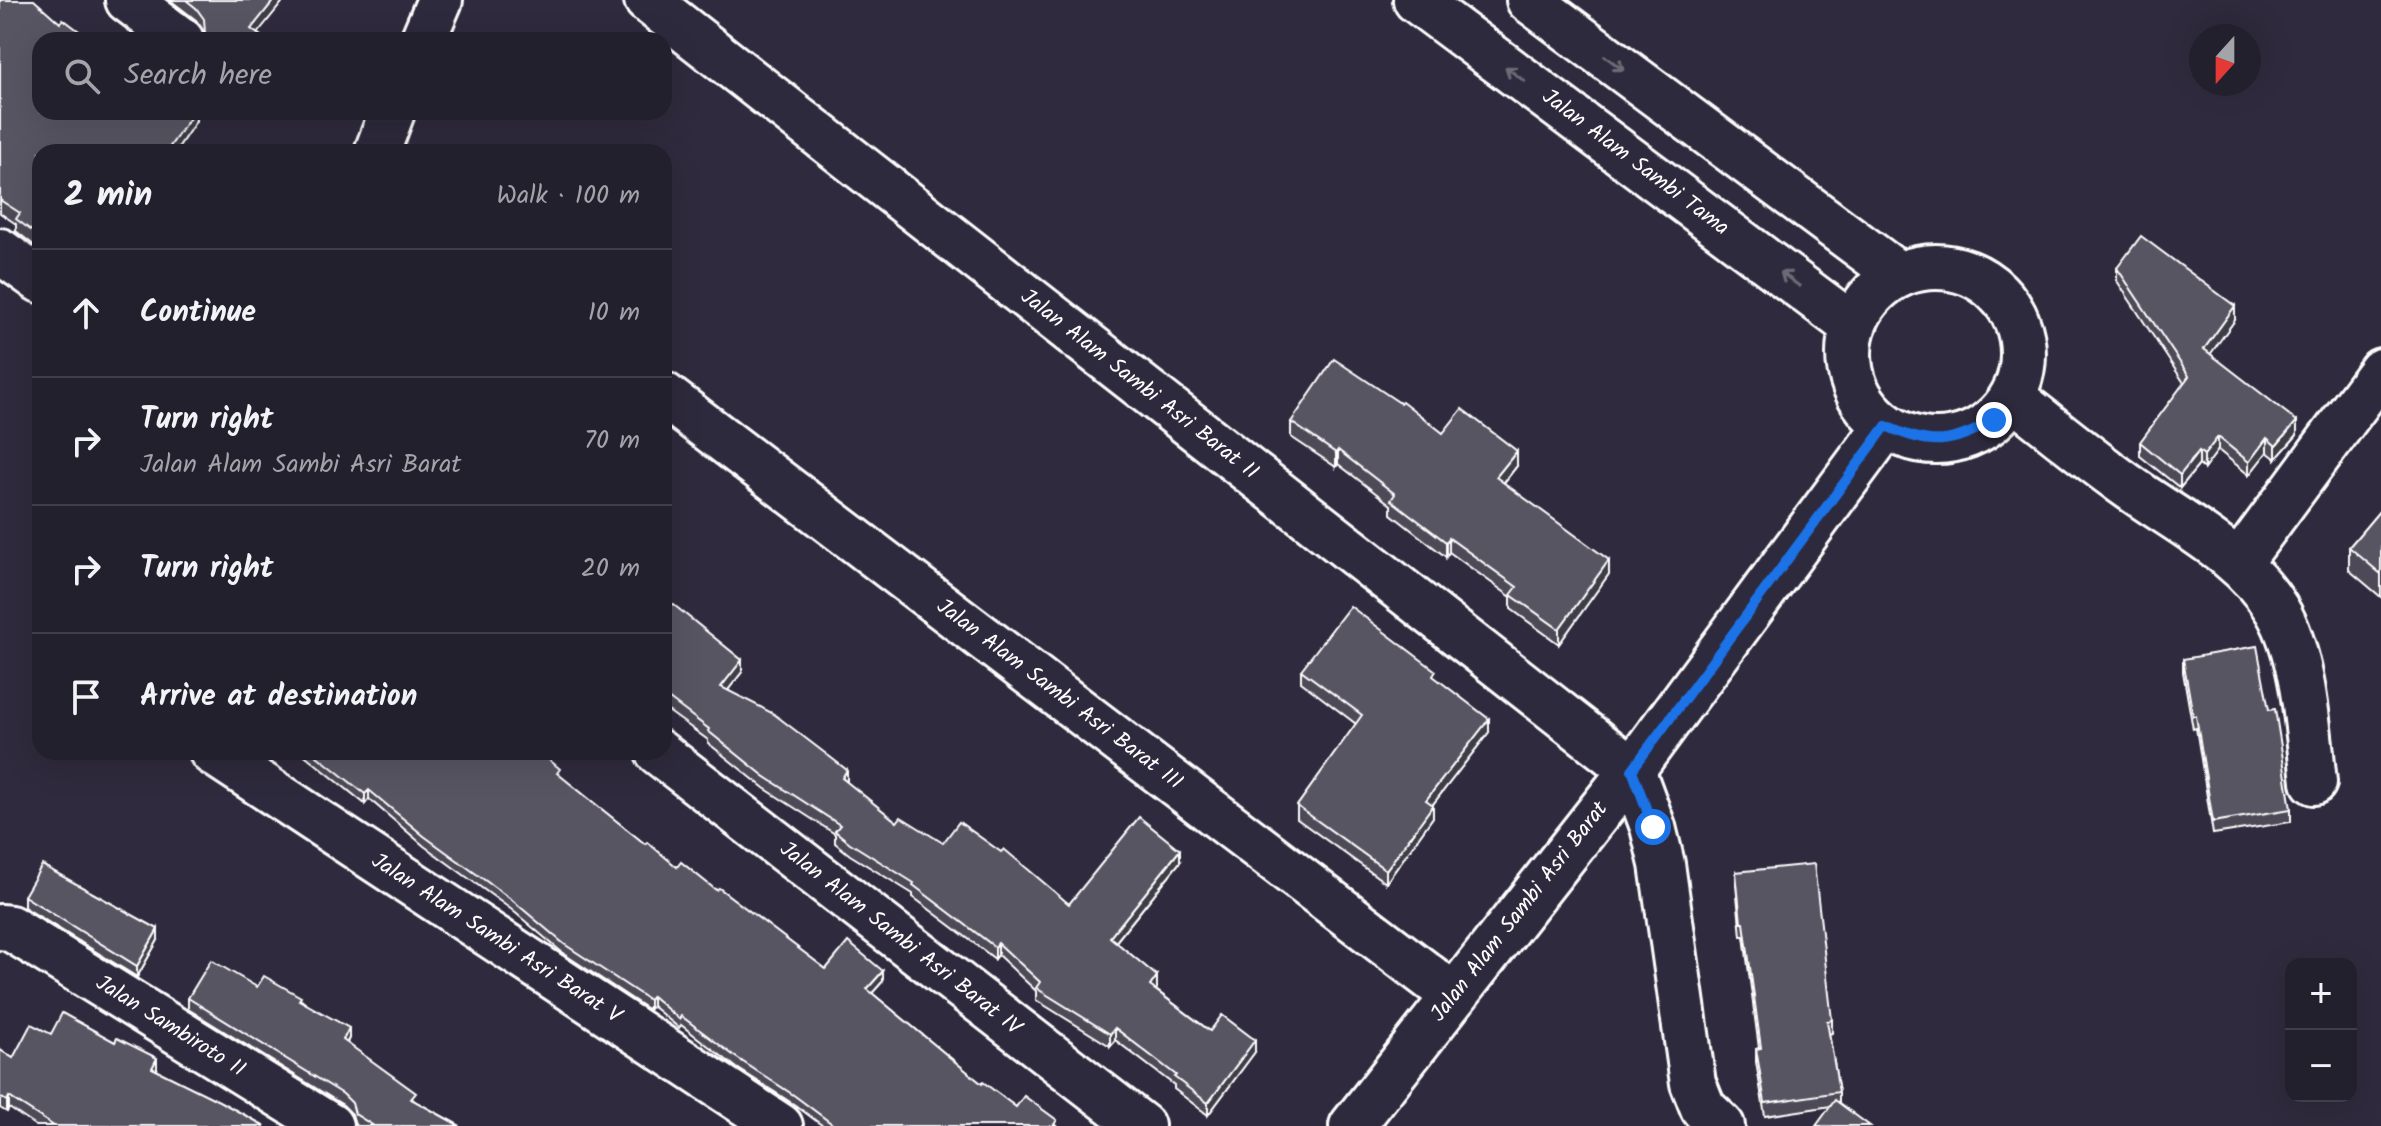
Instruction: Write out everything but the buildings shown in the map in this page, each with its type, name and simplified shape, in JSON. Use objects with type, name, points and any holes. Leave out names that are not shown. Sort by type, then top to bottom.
[{"type":"street","points":[[128,0],[170,32]]},
{"type":"street","points":[[426,32],[440,0]]},
{"type":"street","name":"Jalan Alam Sambi Asri Barat II","points":[[647,0],[1632,770]]},
{"type":"street","name":"Jalan Alam Sambi Tama","points":[[1416,0],[1853,326]]},
{"type":"street","points":[[1529,0],[1899,275]]},
{"type":"street","points":[[380,144],[389,120]]},
{"type":"street","points":[[0,251],[32,274]]},
{"type":"street","points":[[1923,268],[1948,268],[1972,275],[1996,292],[2013,314],[2022,342],[2022,370],[2012,397],[1994,420],[1970,435],[1942,441],[1913,438],[1886,426],[1861,399],[1848,363],[1853,326],[1863,305],[1879,287],[1899,275],[1923,268]]},
{"type":"street","points":[[2239,563],[2381,371]]},
{"type":"street","points":[[2012,397],[2119,480],[2239,563],[2277,610],[2292,646],[2305,701],[2314,782]]},
{"type":"street","name":"Jalan Alam Sambi Asri Barat III","points":[[672,401],[1453,995]]},
{"type":"street","name":"Jalan Alam Sambi Asri Barat","points":[[1352,1126],[1632,770],[1886,426]]},
{"type":"street","name":"Jalan Alam Sambi Asri Barat V","points":[[224,760],[780,1126]]},
{"type":"street","name":"Jalan Alam Sambi Asri Barat IV","points":[[668,760],[1142,1126]]},
{"type":"street","points":[[1632,770],[1653,827],[1662,864],[1693,1083],[1703,1108],[1722,1126]]},
{"type":"street","name":"Jalan Sambiroto II","points":[[5,928],[330,1126]]},
{"type":"route","points":[[1653,827],[1632,770],[1886,426],[1913,438],[1942,441],[1970,435],[1994,420]]}]
